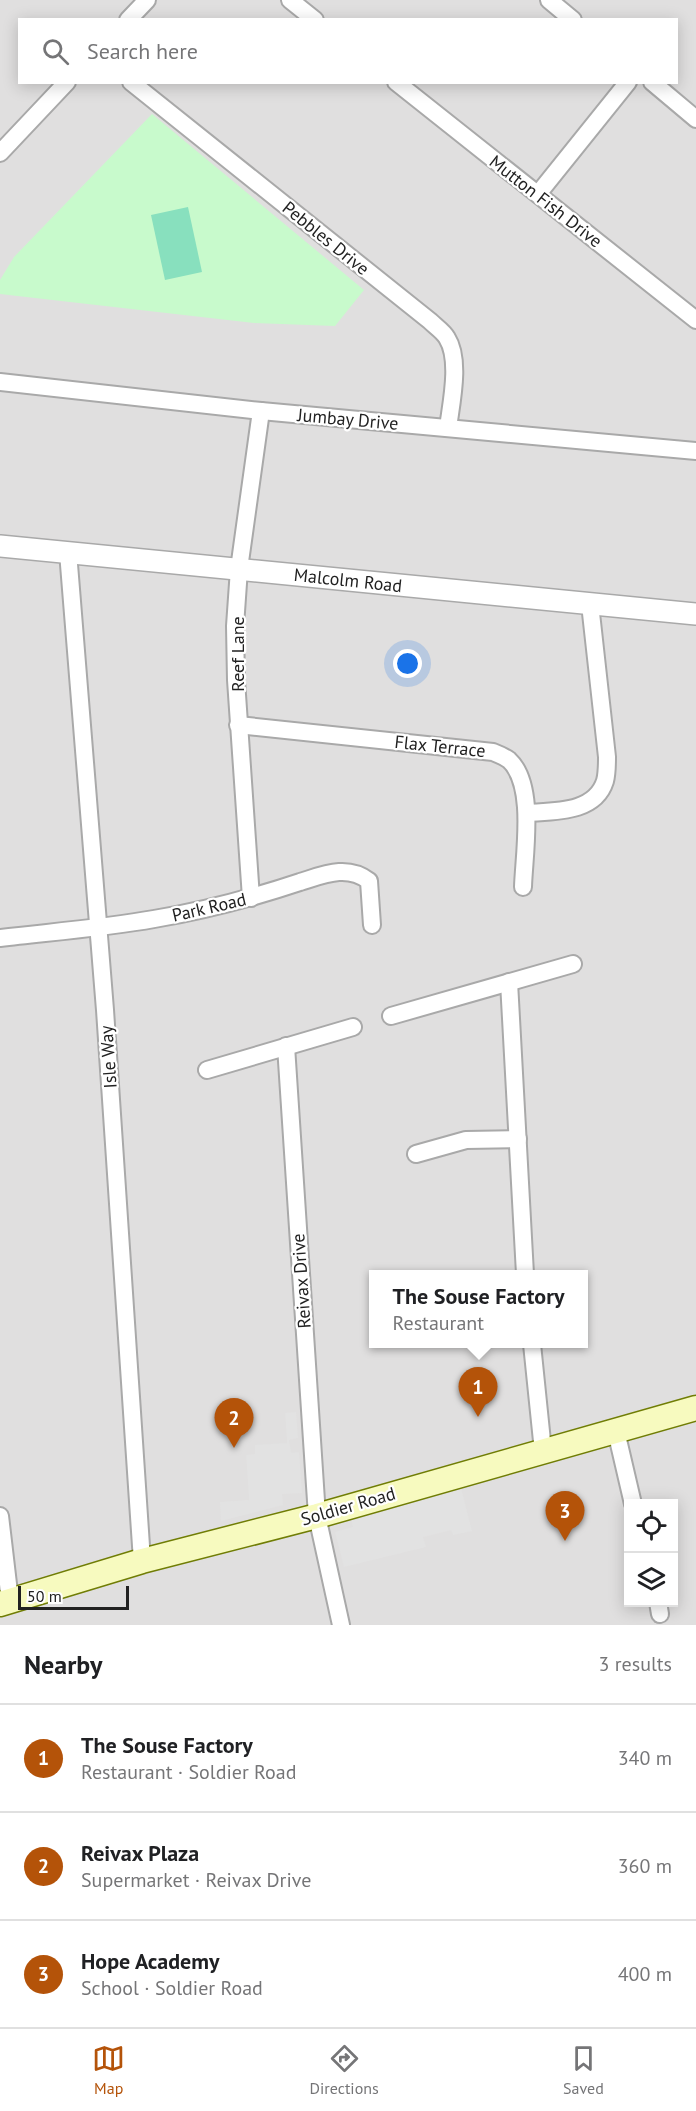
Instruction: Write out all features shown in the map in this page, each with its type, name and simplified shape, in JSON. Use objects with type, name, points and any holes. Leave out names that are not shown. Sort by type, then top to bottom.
[{"type":"main road","name":"Soldier Road","points":[[5,1602],[696,1408]]},
{"type":"street","points":[[130,18],[147,0]]},
{"type":"street","points":[[290,0],[312,18]]},
{"type":"street","points":[[549,0],[571,18]]},
{"type":"street","points":[[0,153],[65,84]]},
{"type":"street","name":"Pebbles Drive","points":[[134,84],[430,321],[447,338],[453,356],[454,389],[447,428]]},
{"type":"street","name":"Mutton Fish Drive","points":[[399,84],[696,320]]},
{"type":"street","points":[[538,194],[626,84]]},
{"type":"street","points":[[654,84],[696,118]]},
{"type":"street","name":"Jumbay Drive","points":[[0,382],[261,411],[696,452]]},
{"type":"street","name":"Reef Lane","points":[[251,898],[238,725],[235,626],[239,569],[261,411]]},
{"type":"street","name":"Malcolm Road","points":[[0,546],[696,614]]},
{"type":"street","name":"Isle Way","points":[[68,552],[98,926],[142,1562]]},
{"type":"street","points":[[527,813],[566,810],[584,805],[600,794],[606,779],[607,757],[590,604]]},
{"type":"street","name":"Flax Terrace","points":[[238,725],[493,752],[509,760],[519,774],[525,793],[527,813],[523,887]]},
{"type":"street","name":"Park Road","points":[[0,938],[154,919],[251,898],[333,872],[351,872],[369,881],[372,925]]},
{"type":"street","points":[[391,1016],[573,964]]},
{"type":"street","points":[[509,982],[525,1270]]},
{"type":"street","points":[[207,1070],[352,1027]]},
{"type":"street","name":"Reivax Drive","points":[[286,1046],[317,1515],[341,1625]]},
{"type":"street","points":[[416,1154],[466,1140],[518,1139]]},
{"type":"street","points":[[532,1348],[543,1451]]},
{"type":"street","points":[[616,1431],[632,1499]]},
{"type":"street","points":[[0,1516],[5,1602]]},
{"type":"shaded area","points":[[0,0],[696,0],[696,1625],[0,1625]]},
{"type":"shaded area","points":[[296,1412],[298,1438],[289,1440],[291,1453],[299,1452],[302,1493],[282,1494],[283,1505],[221,1521],[220,1502],[249,1500],[246,1455],[255,1454],[255,1445],[287,1443],[285,1413]]},
{"type":"shaded area","points":[[461,1488],[472,1531],[453,1535],[451,1530],[423,1537],[426,1547],[344,1567],[335,1532],[353,1527],[350,1516]]},
{"type":"green space","points":[[152,114],[364,290],[335,326],[254,323],[0,294],[0,280],[14,257]]},
{"type":"green space","points":[[188,207],[202,272],[165,280],[151,215]]},
{"type":"place","name":"The Souse Factory","points":[[478,1417]]},
{"type":"place","name":"Reivax Plaza","points":[[234,1448]]},
{"type":"place","name":"Hope Academy","points":[[565,1541]]}]
